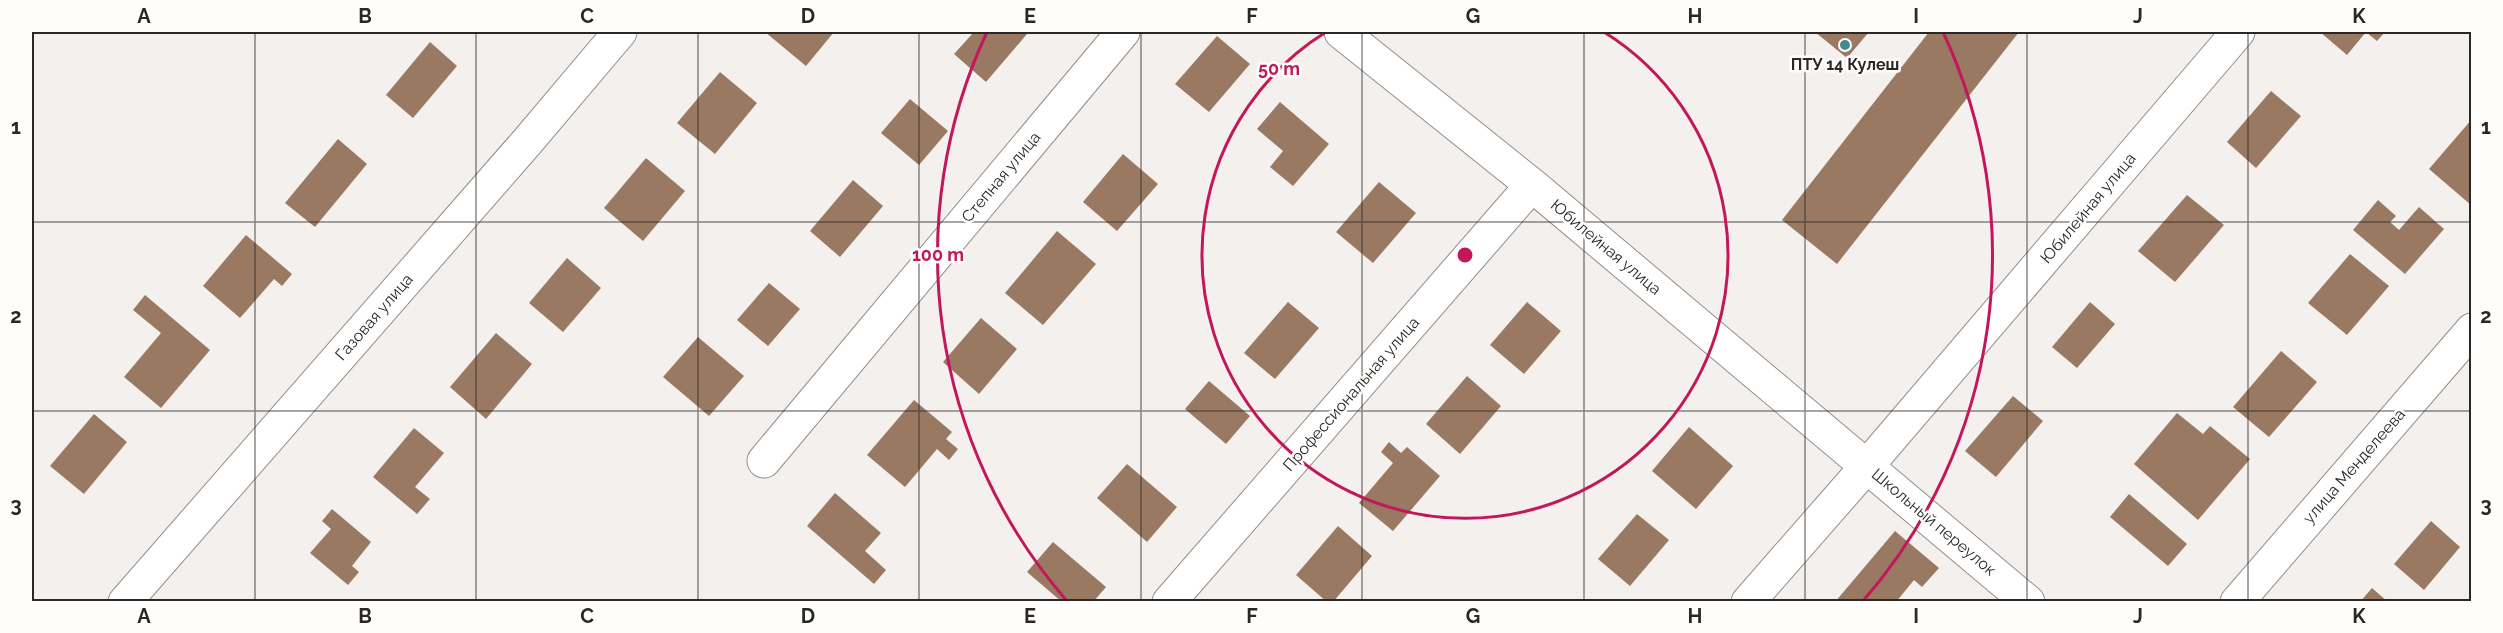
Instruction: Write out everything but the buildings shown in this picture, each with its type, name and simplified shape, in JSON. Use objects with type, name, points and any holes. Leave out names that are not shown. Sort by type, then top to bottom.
[{"type":"street","name":"Газовая улица","points":[[125,602],[620,32]]},
{"type":"street","name":"Степная улица","points":[[764,461],[1123,32]]},
{"type":"street","name":"Юбилейная улица","points":[[1341,32],[1532,185],[1867,466]]},
{"type":"street","name":"Юбилейная улица","points":[[1748,602],[2238,32]]},
{"type":"street","name":"Профессиональная улица","points":[[1169,602],[1532,185]]},
{"type":"street","name":"улица Менделеева","points":[[2237,602],[2472,330]]},
{"type":"street","name":"Школьный переулок","points":[[1867,466],[2028,602]]},
{"type":"place","name":"ПТУ 14 Кулеш","points":[[1845,45]]}]
